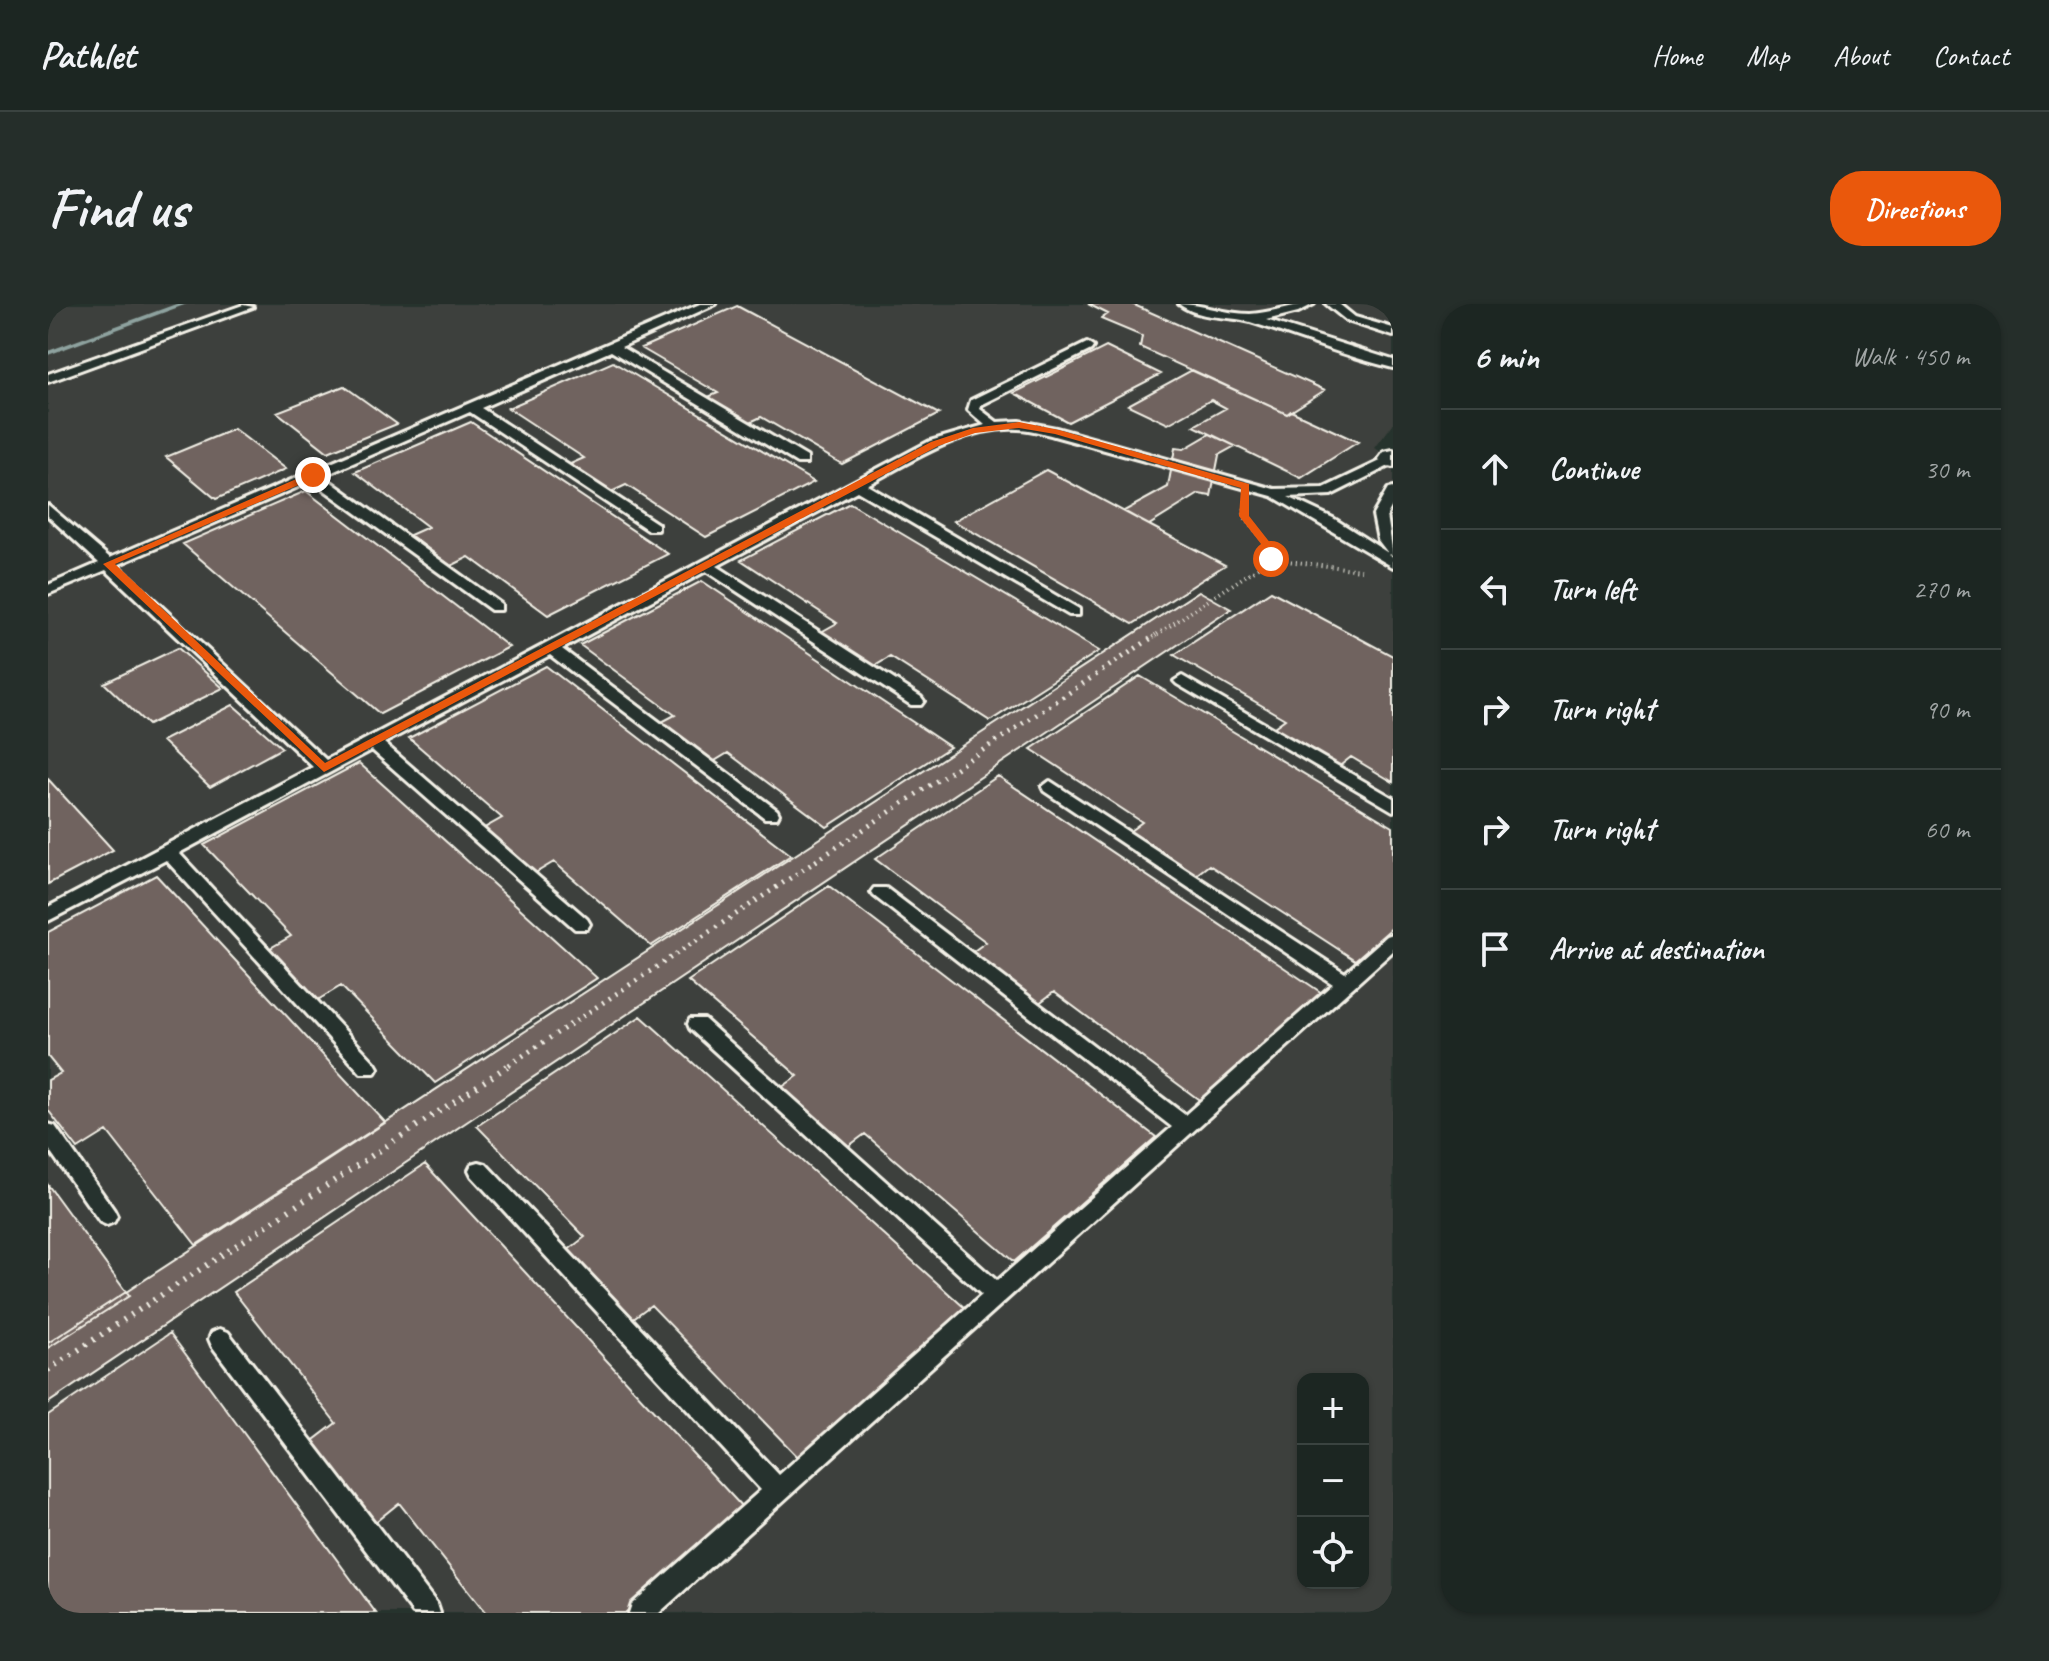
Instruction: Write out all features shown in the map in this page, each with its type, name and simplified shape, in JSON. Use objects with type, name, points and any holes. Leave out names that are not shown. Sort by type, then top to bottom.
[{"type":"lane","points":[[48,590],[710,304]]},
{"type":"lane","points":[[1185,304],[1217,314],[1246,317],[1272,316],[1308,304]]},
{"type":"lane","points":[[1332,304],[1351,319],[1393,332]]},
{"type":"lane","points":[[48,378],[247,307]]},
{"type":"lane","points":[[1246,317],[1393,364]]},
{"type":"lane","points":[[611,346],[802,460]]},
{"type":"lane","points":[[994,426],[974,410],[975,403],[1087,347]]},
{"type":"lane","points":[[471,407],[653,527]]},
{"type":"lane","points":[[48,915],[935,444],[994,426],[1019,425],[1056,432],[1274,493],[1326,492],[1393,458]]},
{"type":"lane","points":[[313,475],[496,607]]},
{"type":"lane","points":[[857,485],[1074,612]]},
{"type":"lane","points":[[1245,486],[1288,501],[1328,521],[1393,563]]},
{"type":"lane","points":[[1393,492],[1380,515],[1385,540],[1393,551]]},
{"type":"lane","points":[[48,509],[324,768]]},
{"type":"lane","points":[[706,565],[916,701]]},
{"type":"lane","points":[[551,648],[771,814]]},
{"type":"lane","points":[[1182,681],[1393,805]]},
{"type":"lane","points":[[373,742],[581,924]]},
{"type":"lane","points":[[1050,787],[1346,983]]},
{"type":"lane","points":[[168,851],[368,1068]]},
{"type":"lane","points":[[880,892],[1185,1126]]},
{"type":"lane","points":[[641,1613],[1393,941]]},
{"type":"lane","points":[[697,1024],[997,1295]]},
{"type":"lane","points":[[48,1132],[107,1216]]},
{"type":"lane","points":[[479,1170],[778,1491]]},
{"type":"lane","points":[[220,1339],[428,1613]]},
{"type":"path","points":[[1245,486],[1244,516],[1270,549],[1271,559]]},
{"type":"path","points":[[48,1370],[1271,559],[1298,558],[1323,566],[1366,571]]},
{"type":"shaded area","points":[[48,304],[1393,304],[1393,424],[1375,448],[1393,460],[1393,1600],[1383,1613],[48,1613]]},
{"type":"building","points":[[1088,304],[1132,304],[1325,390],[1287,414],[1140,347],[1142,336],[1101,319],[1108,314]]},
{"type":"building","points":[[737,306],[939,414],[842,464],[761,417],[746,424],[703,399],[718,393],[641,348]]},
{"type":"building","points":[[1106,347],[1161,374],[1068,422],[1014,393]]},
{"type":"building","points":[[613,362],[814,482],[706,537],[626,485],[609,493],[568,465],[584,458],[508,408]]},
{"type":"building","points":[[1192,370],[1287,414],[1291,411],[1358,442],[1301,478],[1194,426],[1226,408],[1211,400],[1168,424],[1128,405]]},
{"type":"building","points":[[344,386],[397,424],[328,452],[277,412]]},
{"type":"building","points":[[471,422],[668,554],[548,615],[469,557],[451,566],[410,535],[428,527],[355,472]]},
{"type":"building","points":[[234,429],[286,469],[216,499],[166,457]]},
{"type":"building","points":[[1210,434],[1235,446],[1219,455],[1211,496],[1199,494],[1149,525],[1124,511],[1168,487],[1175,448],[1184,449]]},
{"type":"building","points":[[1046,470],[1225,565],[1133,624],[954,521]]},
{"type":"building","points":[[306,491],[509,647],[380,714],[183,544]]},
{"type":"building","points":[[850,503],[1099,651],[990,721],[890,657],[873,667],[821,632],[837,623],[741,560]]},
{"type":"building","points":[[702,581],[950,747],[827,827],[728,753],[708,765],[656,725],[675,715],[580,645]]},
{"type":"building","points":[[1199,591],[1231,609],[48,1403],[48,1343]]},
{"type":"building","points":[[1271,591],[1393,656],[1393,782],[1351,757],[1336,769],[1270,730],[1285,719],[1174,655]]},
{"type":"building","points":[[178,648],[223,688],[148,725],[104,683]]},
{"type":"building","points":[[546,666],[791,855],[651,946],[554,862],[532,875],[481,830],[502,818],[409,738]]},
{"type":"building","points":[[1140,676],[1393,827],[1393,927],[1355,960],[1209,865],[1192,878],[1126,834],[1142,822],[1031,749]]},
{"type":"building","points":[[233,705],[282,748],[210,787],[162,741]]},
{"type":"building","points":[[359,763],[597,978],[435,1083],[341,986],[316,1001],[267,950],[291,936],[204,845]]},
{"type":"building","points":[[998,776],[1325,995],[1202,1102],[1054,992],[1034,1007],[967,956],[986,942],[875,859]]},
{"type":"building","points":[[48,779],[113,850],[48,884]]},
{"type":"building","points":[[156,875],[385,1122],[196,1245],[107,1131],[78,1149],[48,1110],[48,1080],[61,1073],[48,1057],[48,932]]},
{"type":"building","points":[[829,886],[1156,1137],[1014,1262],[865,1134],[842,1151],[775,1092],[798,1076],[688,981]]},
{"type":"building","points":[[641,1016],[966,1309],[798,1457],[651,1305],[624,1325],[559,1257],[585,1237],[477,1126]]},
{"type":"building","points":[[425,1164],[744,1509],[625,1613],[486,1613],[399,1503],[368,1528],[306,1446],[336,1423],[234,1292]]},
{"type":"building","points":[[48,1185],[129,1296],[48,1348]]},
{"type":"building","points":[[170,1333],[376,1613],[48,1613],[48,1415]]},
{"type":"waterway","points":[[48,353],[183,304]]},
{"type":"route","points":[[313,475],[108,564],[324,768],[935,444],[956,439],[973,430],[1019,425],[1056,432],[1245,486],[1244,516],[1270,549],[1271,559]]}]
